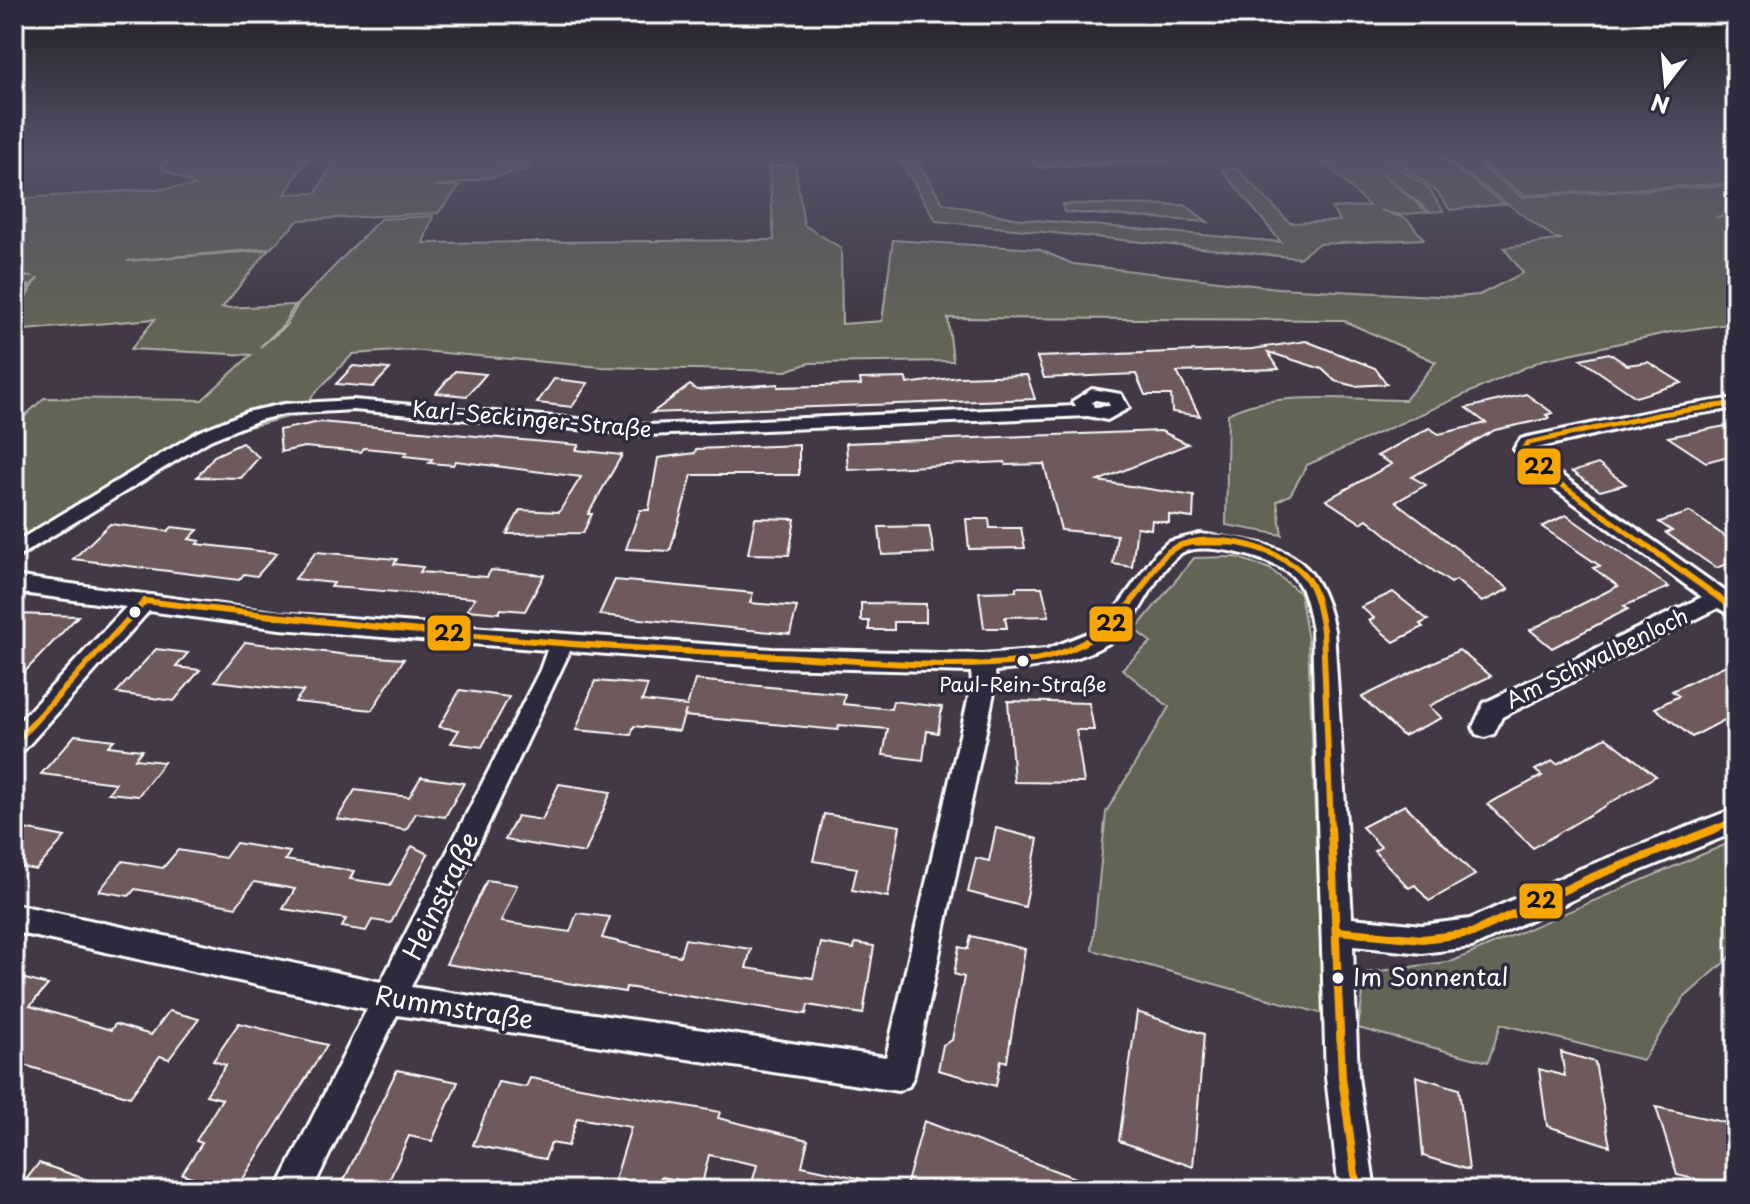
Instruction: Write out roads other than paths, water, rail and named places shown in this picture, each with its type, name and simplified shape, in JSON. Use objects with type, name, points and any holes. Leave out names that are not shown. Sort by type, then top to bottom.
[{"type":"street","name":"Am Schwalbenloch","points":[[1728,604],[1544,472],[1523,449],[1528,443],[1647,417],[1736,403]]},
{"type":"street","name":"Karl-Seckinger-Straße","points":[[14,552],[204,436],[253,416],[284,409],[353,405],[648,430],[1088,411]]},
{"type":"street","points":[[20,585],[280,621],[772,658],[982,663],[1049,658],[1101,637],[1123,616],[1163,558],[1175,547],[1200,541],[1260,550],[1299,569],[1316,596],[1326,675],[1342,1077],[1357,1190]]},
{"type":"street","points":[[14,744],[145,601]]},
{"type":"street","name":"Am Schwalbenloch","points":[[1485,727],[1493,710],[1728,604]]},
{"type":"street","name":"Heinstraße","points":[[294,1190],[552,670],[561,643]]},
{"type":"street","name":"Rummstraße","points":[[14,918],[390,999],[898,1075],[984,683],[982,663]]},
{"type":"street","points":[[1338,931],[1422,939],[1472,933],[1590,878],[1736,820]]},
{"type":"place","name":"Paul-Rein-Straße","points":[[1023,661]]},
{"type":"place","name":"Im Sonnental","points":[[1338,978]]}]
